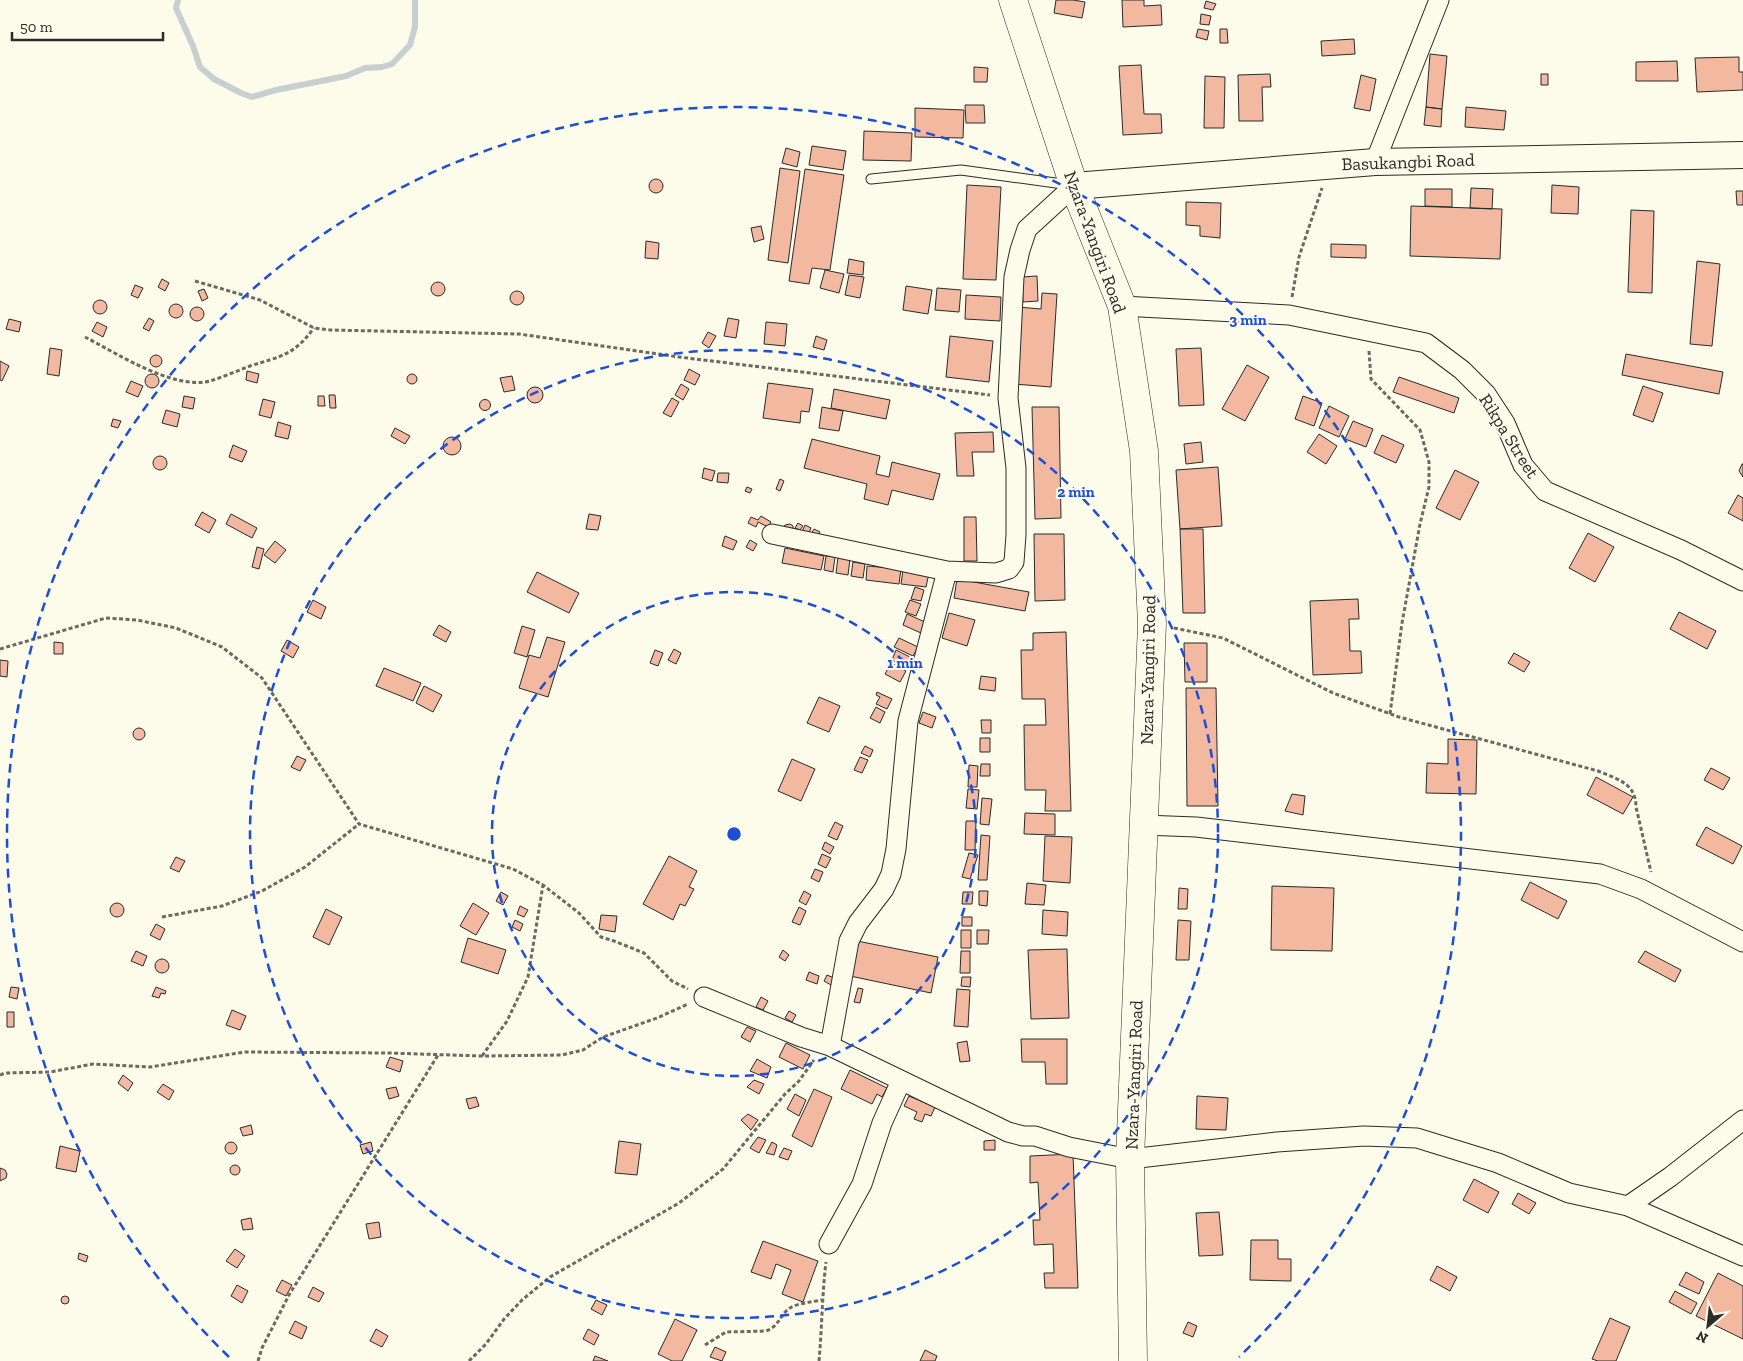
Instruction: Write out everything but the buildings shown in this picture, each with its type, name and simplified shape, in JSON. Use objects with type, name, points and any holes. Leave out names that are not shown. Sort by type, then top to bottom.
[{"type":"main road","name":"Nzara-Yangiri Road","points":[[1013,0],[1074,186],[1122,306],[1144,451],[1152,624],[1130,1159],[1133,1361]]},
{"type":"street","points":[[1376,162],[1439,0]]},
{"type":"street","name":"Basukangbi Road","points":[[1074,186],[1329,164],[1743,155]]},
{"type":"street","points":[[772,534],[946,571],[996,573],[1009,569],[1014,562],[1016,535],[1016,468],[1008,398],[1014,277],[1020,250],[1028,229],[1074,186]]},
{"type":"street","name":"Rikpa Street","points":[[1122,306],[1289,315],[1426,343],[1462,370],[1486,394],[1505,423],[1523,465],[1545,491],[1681,550],[1743,581]]},
{"type":"street","points":[[830,1046],[849,942],[858,923],[884,889],[891,874],[896,849],[908,721],[946,571]]},
{"type":"street","points":[[1143,825],[1196,827],[1600,874],[1641,889],[1743,942]]},
{"type":"street","points":[[704,997],[801,1037],[830,1046],[1008,1132],[1023,1136],[1035,1136],[1069,1147],[1130,1159],[1278,1142],[1364,1136],[1417,1138],[1498,1163],[1569,1193],[1628,1206],[1743,1256]]},
{"type":"street","points":[[829,1244],[862,1184],[882,1123],[901,1081]]},
{"type":"street","points":[[1628,1206],[1693,1160],[1743,1120]]},
{"type":"lane","points":[[871,179],[961,170],[1074,186]]},
{"type":"path","points":[[1289,315],[1299,257],[1329,164]]},
{"type":"path","points":[[195,282],[260,300],[314,328],[330,330],[519,334],[679,357],[1008,398]]},
{"type":"path","points":[[85,337],[164,376],[186,382],[209,381],[288,354],[304,341],[314,328]]},
{"type":"path","points":[[1368,330],[1371,379],[1420,430],[1429,462],[1429,487],[1402,622],[1390,714]]},
{"type":"path","points":[[0,649],[106,618],[136,620],[176,628],[222,648],[262,678],[359,824],[513,869],[543,885],[579,913],[601,937],[644,953],[672,981],[704,997]]},
{"type":"path","points":[[1152,624],[1224,638],[1333,692],[1390,714],[1598,771],[1625,783],[1636,796],[1636,807],[1657,897]]},
{"type":"path","points":[[162,917],[222,906],[262,890],[305,867],[359,824]]},
{"type":"path","points":[[482,1056],[506,1021],[528,977],[543,885]]},
{"type":"path","points":[[0,1075],[5,1073],[50,1072],[93,1064],[150,1067],[245,1052],[482,1056],[562,1055],[582,1050],[602,1037],[658,1018],[704,997]]},
{"type":"path","points":[[469,1361],[486,1344],[504,1319],[522,1300],[550,1277],[679,1203],[723,1169],[785,1094],[799,1081],[815,1058],[830,1046]]},
{"type":"path","points":[[258,1361],[262,1348],[289,1295],[438,1054]]},
{"type":"path","points":[[819,1361],[822,1332],[822,1300],[829,1244]]},
{"type":"path","points":[[705,1345],[726,1332],[766,1331],[772,1329],[790,1308],[822,1300]]},
{"type":"waterway","points":[[178,0],[176,8],[200,67],[214,79],[252,97],[276,90],[346,76],[365,68],[382,67],[392,64],[410,45],[415,27],[415,0]]}]
